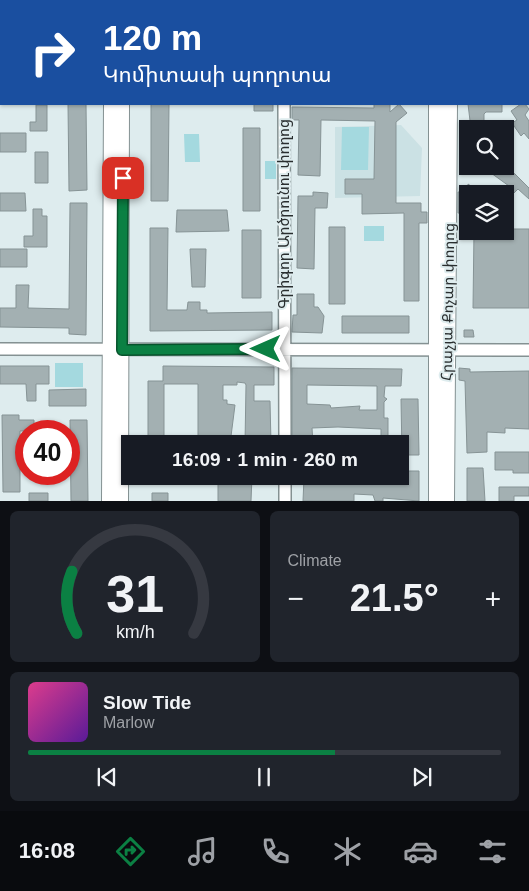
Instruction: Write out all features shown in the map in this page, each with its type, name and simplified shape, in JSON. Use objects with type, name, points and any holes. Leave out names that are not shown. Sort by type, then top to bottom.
[{"type":"main road","points":[[111,105],[115,350],[121,501]]},
{"type":"main road","points":[[109,501],[122,105]]},
{"type":"main road","name":"Հրաչյա Քոչար փողոց","points":[[436,105],[446,501]]},
{"type":"main road","name":"Հրաչյա Քոչար փողոց","points":[[436,501],[450,105]]},
{"type":"street","name":"Գրիգոր Արծրունու փողոց","points":[[284,105],[285,435]]},
{"type":"street","points":[[0,349],[529,350]]},
{"type":"street","points":[[285,485],[285,501]]},
{"type":"shaded area","points":[[401,125],[422,148],[420,196],[335,198],[335,127]]},
{"type":"shaded area","points":[[342,127],[369,127],[368,170],[341,170]]},
{"type":"shaded area","points":[[184,134],[199,134],[200,162],[185,162]]},
{"type":"shaded area","points":[[265,161],[276,161],[276,179],[265,179]]},
{"type":"shaded area","points":[[364,226],[384,226],[384,241],[364,241]]},
{"type":"shaded area","points":[[55,363],[83,363],[83,387],[55,387]]},
{"type":"building","points":[[36,105],[47,105],[47,131],[30,131],[30,122],[36,122]]},
{"type":"building","points":[[68,105],[86,105],[87,190],[69,191]]},
{"type":"building","points":[[151,105],[169,105],[168,201],[151,201]]},
{"type":"building","points":[[254,105],[273,105],[273,111],[254,111]]},
{"type":"building","points":[[374,105],[390,105],[390,112],[400,105],[407,113],[396,122],[396,203],[421,203],[421,212],[427,212],[427,223],[419,223],[419,301],[404,301],[404,213],[362,214],[362,194],[345,194],[345,179],[374,179],[375,121],[321,120],[320,176],[298,175],[299,120],[292,120],[292,107],[374,108]]},
{"type":"building","points":[[468,105],[502,105],[502,112],[486,112],[484,120],[470,120]]},
{"type":"building","points":[[520,105],[526,105],[529,109],[525,115],[529,121],[529,139],[524,133],[521,136],[514,126],[514,122],[517,120],[511,111]]},
{"type":"building","points":[[243,128],[260,128],[260,211],[243,211]]},
{"type":"building","points":[[0,133],[26,133],[26,152],[0,152]]},
{"type":"building","points":[[35,152],[48,152],[48,183],[35,183]]},
{"type":"building","points":[[515,174],[529,188],[529,199],[518,189],[514,193],[514,185],[508,185],[494,175]]},
{"type":"building","points":[[313,192],[328,193],[327,208],[315,208],[314,269],[297,268],[298,196],[313,196]]},
{"type":"building","points":[[458,192],[459,192],[459,213]]},
{"type":"building","points":[[0,193],[25,193],[26,211],[0,211]]},
{"type":"building","points":[[70,203],[87,203],[86,335],[69,334],[69,328],[0,327],[0,308],[16,308],[16,285],[29,285],[28,308],[69,309]]},
{"type":"building","points":[[33,209],[42,209],[42,216],[47,216],[47,247],[24,247],[24,236],[33,236]]},
{"type":"building","points":[[177,210],[227,210],[229,231],[176,232]]},
{"type":"building","points":[[329,227],[345,227],[345,304],[329,304]]},
{"type":"building","points":[[150,228],[168,228],[167,310],[187,310],[188,302],[200,302],[200,310],[207,310],[207,313],[272,312],[272,330],[150,331]]},
{"type":"building","points":[[514,229],[529,229],[529,308],[473,308],[474,240],[514,240]]},
{"type":"building","points":[[242,230],[261,230],[261,298],[242,298]]},
{"type":"building","points":[[0,249],[27,249],[27,267],[0,267]]},
{"type":"building","points":[[190,249],[206,249],[205,287],[192,287]]},
{"type":"building","points":[[297,294],[314,294],[314,307],[318,307],[324,316],[322,333],[292,332],[293,315],[297,315]]},
{"type":"building","points":[[342,316],[409,316],[409,333],[342,333]]},
{"type":"building","points":[[464,330],[473,330],[474,337],[464,337]]},
{"type":"building","points":[[0,366],[49,366],[49,384],[36,384],[36,401],[27,401],[26,384],[0,384]]},
{"type":"building","points":[[163,366],[274,367],[274,385],[254,385],[254,401],[270,401],[271,435],[245,435],[246,385],[245,383],[237,382],[237,385],[223,385],[223,400],[227,400],[227,404],[235,405],[231,435],[198,435],[198,384],[164,384],[164,435],[148,435],[148,381],[163,381]]},
{"type":"building","points":[[292,368],[402,369],[401,386],[385,386],[384,397],[387,399],[384,402],[384,418],[388,418],[388,435],[381,435],[381,429],[312,428],[312,435],[292,435]],"holes":[[[307,385],[377,386],[377,410],[359,410],[360,406],[331,408],[330,405],[307,404]]]},
{"type":"building","points":[[459,368],[470,369],[470,372],[529,371],[529,429],[505,428],[505,433],[487,432],[487,452],[467,453],[465,381],[459,380]]},
{"type":"building","points":[[86,389],[86,406],[49,406],[49,390]]},
{"type":"building","points":[[401,399],[418,399],[419,455],[409,455],[409,435],[402,435]]},
{"type":"building","points":[[2,415],[19,415],[19,420],[15,420],[15,485],[20,485],[20,492],[3,492]]},
{"type":"building","points":[[80,420],[87,420],[88,501],[71,501],[71,485],[80,485]]},
{"type":"building","points":[[495,452],[529,452],[529,473],[513,473],[513,470],[495,470]]},
{"type":"building","points":[[467,468],[483,468],[485,501],[467,501]]},
{"type":"building","points":[[409,471],[419,471],[419,501],[383,498],[383,501],[375,501],[373,495],[354,494],[354,501],[303,501],[304,485],[409,485]]},
{"type":"building","points":[[218,485],[252,485],[251,501],[218,501]]},
{"type":"building","points":[[499,487],[529,487],[529,496],[514,496],[514,501],[499,501]]},
{"type":"building","points":[[29,493],[48,493],[48,501],[29,501]]},
{"type":"building","points":[[152,493],[168,493],[168,501],[152,501]]},
{"type":"route","points":[[123,178],[122,350],[266,349]]}]
